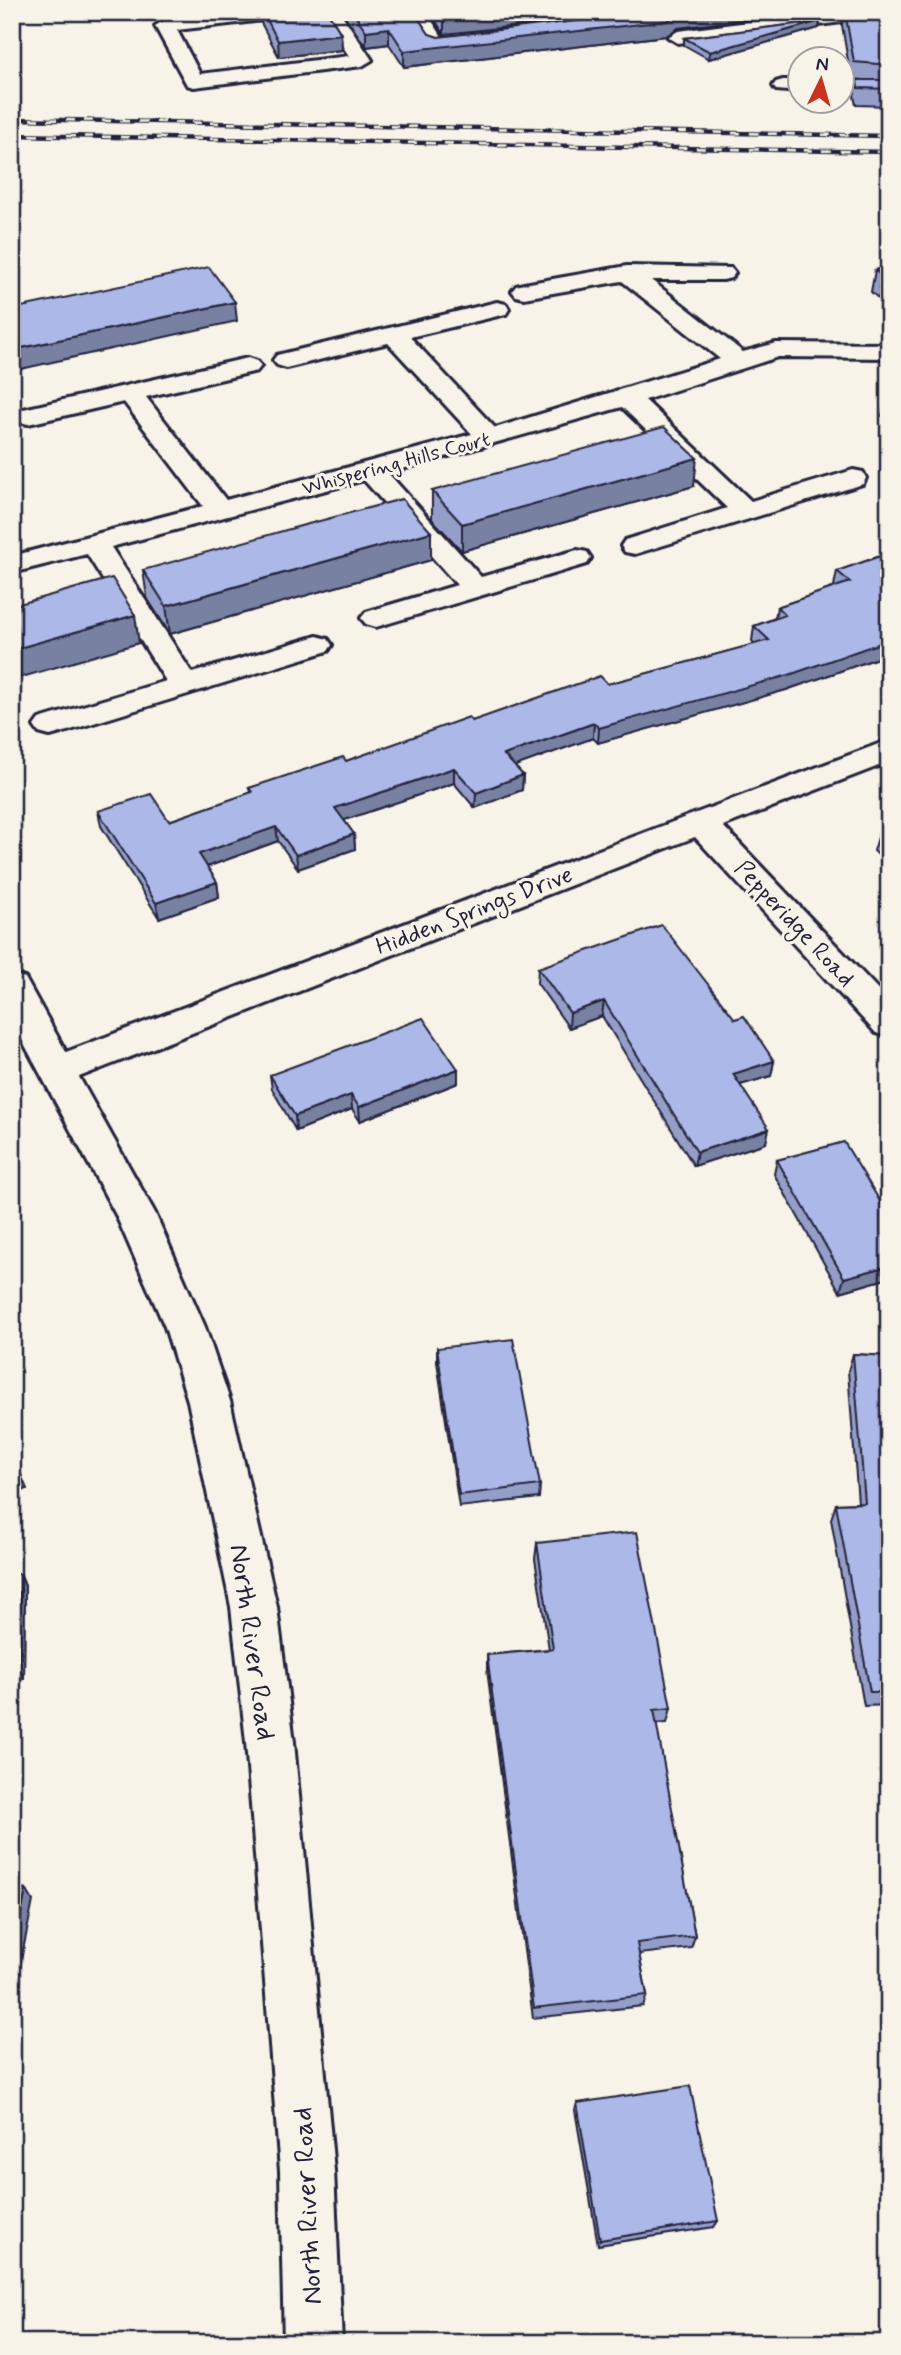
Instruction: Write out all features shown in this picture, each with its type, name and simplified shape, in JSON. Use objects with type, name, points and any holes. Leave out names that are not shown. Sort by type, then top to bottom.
[{"type":"street","points":[[281,12],[230,15],[165,26],[194,81],[362,60],[330,12]]},
{"type":"street","points":[[459,12],[419,17],[438,44],[503,37]]},
{"type":"street","points":[[540,32],[601,25],[590,12]]},
{"type":"street","points":[[678,37],[874,12]]},
{"type":"street","points":[[230,15],[263,72]]},
{"type":"street","points":[[856,87],[889,88]]},
{"type":"street","points":[[626,273],[739,362]]},
{"type":"street","points":[[524,291],[626,273],[723,273]]},
{"type":"street","points":[[286,360],[497,309]]},
{"type":"street","points":[[393,334],[490,438]]},
{"type":"street","name":"Whispering Hills Court","points":[[12,565],[490,438],[628,398],[776,350],[889,351]]},
{"type":"street","points":[[28,416],[248,366]]},
{"type":"street","points":[[130,393],[220,510]]},
{"type":"street","points":[[628,398],[746,511]]},
{"type":"street","points":[[370,470],[475,588]]},
{"type":"street","points":[[635,546],[853,478]]},
{"type":"street","points":[[94,543],[184,685]]},
{"type":"street","points":[[376,618],[577,558]]},
{"type":"street","points":[[50,726],[317,645]]},
{"type":"street","name":"Hidden Springs Drive","points":[[58,1070],[889,750]]},
{"type":"street","name":"Pepperidge Road","points":[[701,822],[889,1024]]},
{"type":"street","name":"North River Road","points":[[12,987],[135,1213],[185,1327],[209,1401],[254,1607],[270,1742],[307,2171],[313,2343]]},
{"type":"building","points":[[263,12],[328,12],[341,34],[278,41]]},
{"type":"building","points":[[353,12],[414,12],[429,34],[438,37],[602,18],[611,12],[682,12],[667,21],[404,51],[389,28],[366,31]]},
{"type":"building","points":[[440,12],[500,12],[444,18]]},
{"type":"building","points":[[845,12],[889,12],[889,65],[856,62],[856,46],[851,46]]},
{"type":"building","points":[[820,21],[710,52],[684,38]]},
{"type":"building","points":[[857,80],[889,80],[889,89],[858,88]]},
{"type":"building","points":[[209,267],[235,302],[12,350],[12,309]]},
{"type":"building","points":[[889,267],[889,282],[875,270]]},
{"type":"building","points":[[664,427],[697,458],[462,524],[432,491]]},
{"type":"building","points":[[402,499],[431,532],[166,606],[143,570],[297,527]]},
{"type":"building","points":[[889,553],[889,640],[789,675],[599,728],[594,723],[504,755],[523,775],[476,793],[454,768],[335,808],[354,834],[296,855],[276,827],[199,854],[217,882],[156,903],[98,811],[151,794],[169,821],[252,792],[249,788],[343,757],[346,761],[469,717],[472,721],[600,676],[608,684],[769,640],[754,626],[785,615],[777,607],[850,582],[837,571]]},
{"type":"building","points":[[112,578],[135,615],[12,650],[12,606]]},
{"type":"building","points":[[889,830],[889,843],[879,834]]},
{"type":"building","points":[[662,925],[735,1019],[744,1016],[774,1061],[733,1074],[769,1129],[697,1152],[604,1001],[570,1013],[538,968]]},
{"type":"building","points":[[423,1018],[458,1069],[359,1107],[351,1095],[295,1116],[270,1075]]},
{"type":"building","points":[[844,1142],[889,1216],[889,1266],[844,1278],[777,1160]]},
{"type":"building","points":[[513,1339],[540,1485],[459,1495],[437,1348]]},
{"type":"building","points":[[853,1354],[889,1356],[889,1692],[870,1692],[836,1504],[865,1503]]},
{"type":"building","points":[[12,1456],[21,1475],[12,1479]]},
{"type":"building","points":[[637,1532],[671,1708],[654,1710],[695,1936],[637,1943],[647,1995],[534,2008],[487,1655],[553,1649],[537,1543]]},
{"type":"building","points":[[20,1574],[19,1667],[12,1668],[12,1575]]},
{"type":"building","points":[[12,1889],[26,1889],[12,1959]]},
{"type":"building","points":[[690,2086],[718,2221],[600,2240],[577,2103]]},
{"type":"railway","points":[[12,119],[889,136]]},
{"type":"railway","points":[[12,135],[889,152]]}]
